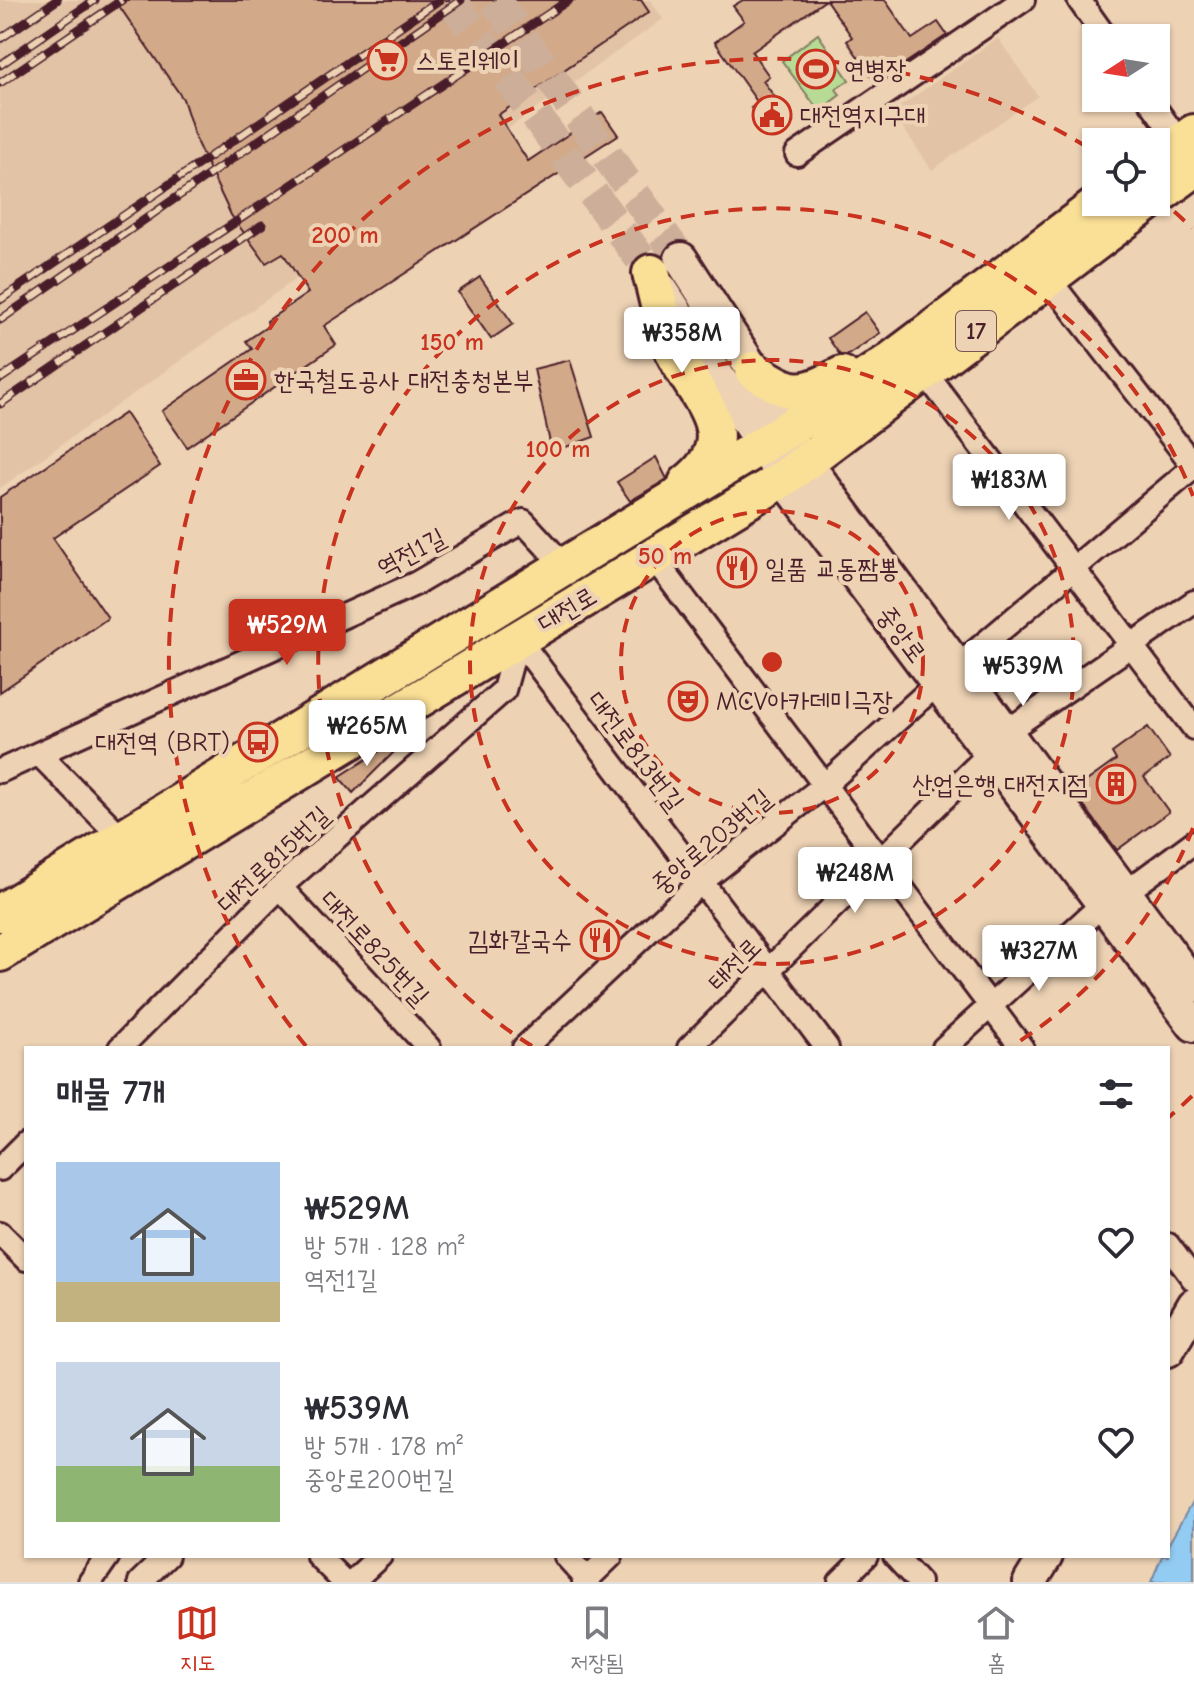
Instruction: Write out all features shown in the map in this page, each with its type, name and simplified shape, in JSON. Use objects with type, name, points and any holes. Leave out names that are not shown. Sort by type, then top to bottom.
[{"type":"main road","points":[[1170,178],[1185,158]]},
{"type":"main road","name":"대전로","points":[[0,913],[566,568],[772,438],[889,362],[1082,216]]},
{"type":"main road","name":"대전로","points":[[0,953],[795,471],[923,370],[1130,216]]},
{"type":"main road","points":[[636,524],[702,471],[713,451],[715,423],[703,397],[673,350],[666,266]]},
{"type":"main road","name":"중앙로","points":[[666,266],[753,370],[772,438]]},
{"type":"main road","name":"중앙로","points":[[666,266],[772,438],[1114,898],[1194,1025]]},
{"type":"main road","points":[[753,370],[786,391],[808,393],[853,370],[889,362]]},
{"type":"main road","name":"중앙로","points":[[1114,898],[1194,986]]},
{"type":"main road","points":[[1170,1347],[1194,1305]]},
{"type":"main road","points":[[1030,1582],[1045,1558]]},
{"type":"street","points":[[797,154],[1023,0]]},
{"type":"street","points":[[1079,0],[1096,24]]},
{"type":"street","points":[[1157,112],[1185,158]]},
{"type":"street","points":[[1047,277],[1194,466]]},
{"type":"street","points":[[923,370],[1130,648],[1194,728]]},
{"type":"street","name":"중앙로203번길","points":[[526,1046],[701,882],[826,784],[948,675],[1194,466]]},
{"type":"street","name":"역전1길","points":[[0,771],[417,583],[523,521],[566,568]]},
{"type":"street","points":[[653,557],[1021,1046]]},
{"type":"street","name":"태전로","points":[[691,1046],[999,742],[1194,602]]},
{"type":"street","name":"대전로813번길","points":[[518,639],[825,1046]]},
{"type":"street","name":"대전로815번길","points":[[122,1046],[280,887],[504,690],[518,639]]},
{"type":"street","points":[[39,754],[122,838]]},
{"type":"street","points":[[946,1046],[1114,898],[1194,842]]},
{"type":"street","name":"대전로825번길","points":[[280,887],[427,1046]]},
{"type":"street","points":[[0,1169],[24,1145]]},
{"type":"street","points":[[0,1233],[24,1257]]},
{"type":"street","points":[[1170,1248],[1194,1280]]},
{"type":"street","points":[[90,1582],[107,1558]]},
{"type":"street","points":[[140,1582],[165,1558]]},
{"type":"street","points":[[320,1558],[344,1582]]},
{"type":"street","points":[[352,1582],[378,1558]]},
{"type":"street","points":[[568,1558],[585,1581],[609,1558]]},
{"type":"street","points":[[840,1582],[864,1558]]},
{"type":"street","points":[[897,1558],[919,1582]]},
{"type":"shaded area","points":[[0,0],[650,0],[663,19],[0,488]]},
{"type":"shaded area","points":[[998,38],[1038,96],[932,170],[892,112]]},
{"type":"green space","name":"연병장","points":[[818,34],[849,80],[836,89],[840,95],[819,111],[782,61]]},
{"type":"water","points":[[1194,1499],[1194,1582],[1151,1582],[1161,1558],[1170,1558],[1170,1541]]},
{"type":"building","points":[[115,0],[641,0],[649,12],[498,115],[528,161],[602,112],[618,135],[324,326],[336,345],[187,447],[162,411],[252,349],[246,341],[268,326],[267,321],[308,293],[283,253],[266,263],[231,215],[197,143],[183,99]]},
{"type":"building","points":[[743,0],[826,0],[752,52],[769,76],[763,81],[793,122],[772,138],[751,108],[758,103],[715,42],[744,21],[733,6]]},
{"type":"building","points":[[826,0],[885,0],[912,39],[938,22],[947,35],[876,83],[847,41],[852,37]]},
{"type":"building","points":[[480,277],[513,324],[491,339],[458,292]]},
{"type":"building","points":[[865,312],[880,333],[848,355],[840,355],[828,338]]},
{"type":"building","points":[[570,360],[594,437],[552,452],[534,369]]},
{"type":"building","points":[[125,413],[160,466],[53,538],[108,618],[0,692],[0,497]]},
{"type":"building","points":[[656,457],[667,479],[630,501],[617,482]]},
{"type":"building","name":"산업은행 대전지점","points":[[1148,727],[1170,758],[1144,777],[1169,812],[1117,850],[1073,791],[1116,760],[1112,753]]},
{"type":"building","points":[[395,741],[399,747],[353,793],[339,777]]},
{"type":"tunnel","points":[[451,0],[651,273]]},
{"type":"tunnel","points":[[495,0],[681,259]]},
{"type":"railway","points":[[0,39],[57,0]]},
{"type":"railway","points":[[0,65],[95,0]]},
{"type":"railway","points":[[0,83],[122,0]]},
{"type":"railway","points":[[0,300],[439,0]]},
{"type":"railway","points":[[0,320],[461,0]]},
{"type":"railway","points":[[0,379],[569,0]]},
{"type":"railway","points":[[0,404],[262,225]]},
{"type":"place","name":"스토리웨이","points":[[387,60]]},
{"type":"place","name":"연병장","points":[[816,69]]},
{"type":"place","name":"대전역지구대","points":[[772,115]]},
{"type":"place","name":"한국철도공사 대전충청본부","points":[[246,380]]},
{"type":"place","name":"일품 교동짬뽕","points":[[737,568]]},
{"type":"place","name":"MCV아카데미극장","points":[[688,701]]},
{"type":"place","name":"대전역 (BRT)","points":[[258,742]]},
{"type":"place","name":"산업은행 대전지점","points":[[1116,784]]},
{"type":"place","name":"김화칼국수","points":[[600,940]]}]
